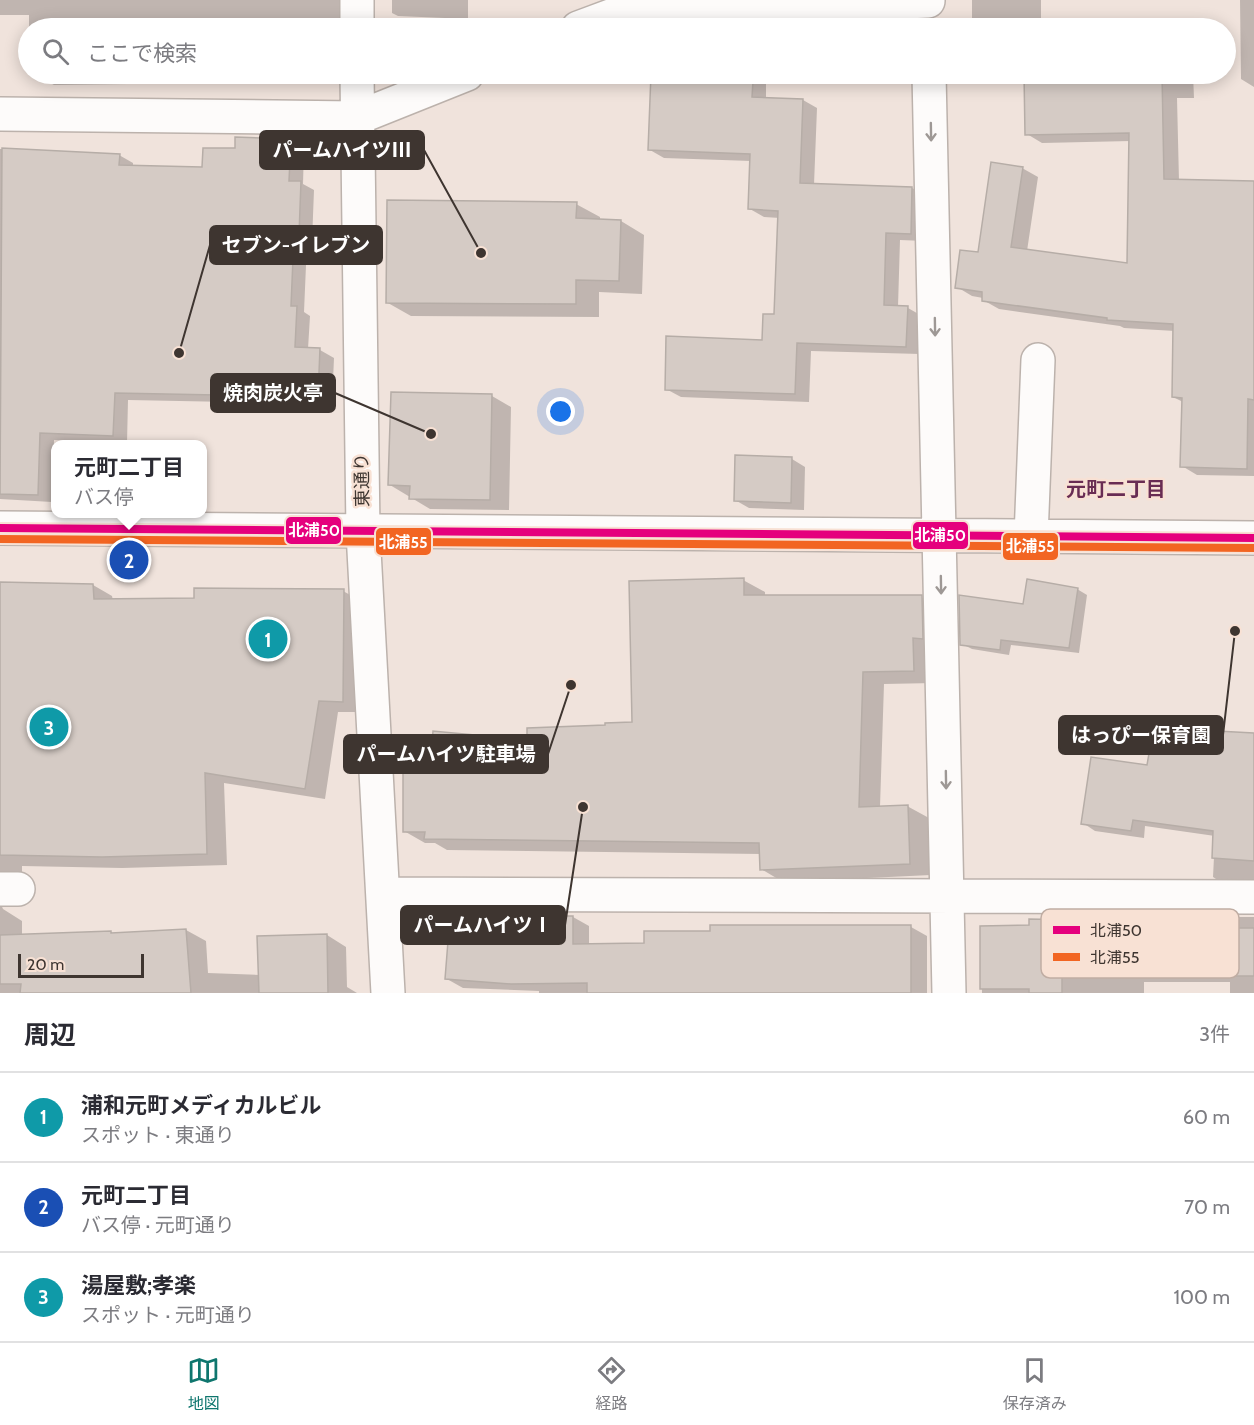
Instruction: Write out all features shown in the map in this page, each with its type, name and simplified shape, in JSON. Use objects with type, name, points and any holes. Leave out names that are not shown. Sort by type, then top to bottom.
[{"type":"street","points":[[357,0],[357,18]]},
{"type":"street","points":[[605,18],[613,15],[928,10]]},
{"type":"street","name":"東通り","points":[[357,84],[363,532],[388,993]]},
{"type":"street","points":[[0,114],[357,118],[442,84]]},
{"type":"street","points":[[929,84],[950,993]]},
{"type":"street","points":[[1030,537],[1038,360]]},
{"type":"street","points":[[0,528],[1254,538]]},
{"type":"street","points":[[384,894],[1254,897]]},
{"type":"building","points":[[651,84],[753,84],[752,97],[803,99],[800,183],[912,187],[911,234],[886,233],[884,305],[908,306],[906,347],[797,343],[795,394],[665,390],[666,336],[762,340],[763,314],[774,314],[778,211],[748,209],[750,154],[648,150]]},
{"type":"building","points":[[1024,84],[1162,84],[1164,179],[1254,181],[1254,400],[1248,399],[1247,469],[1180,467],[1182,398],[1172,397],[1173,324],[1107,320],[1107,318],[982,301],[982,292],[955,288],[960,250],[978,252],[991,162],[1023,167],[1011,247],[1127,263],[1129,133],[1025,135]]},
{"type":"building","points":[[235,137],[291,139],[289,181],[301,181],[299,235],[294,235],[291,306],[297,306],[295,347],[320,348],[318,397],[115,393],[113,436],[40,433],[38,495],[0,494],[2,148],[120,154],[119,165],[202,167],[203,148],[235,148]]},
{"type":"building","points":[[387,200],[577,202],[576,218],[621,220],[619,281],[576,280],[576,304],[386,303]]},
{"type":"building","points":[[391,392],[492,394],[490,500],[409,499],[410,486],[388,485]]},
{"type":"building","points":[[735,455],[792,457],[791,503],[734,501]]},
{"type":"building","points":[[744,578],[744,595],[922,595],[923,639],[913,638],[914,671],[863,672],[859,807],[908,805],[910,864],[760,870],[759,843],[424,839],[425,832],[403,832],[403,771],[430,771],[433,731],[527,740],[527,728],[632,722],[629,581]]},
{"type":"building","points":[[1027,579],[1078,588],[1069,648],[1001,640],[1000,650],[960,645],[959,595],[1023,604]]},
{"type":"building","points":[[0,582],[93,584],[94,599],[194,598],[194,588],[344,589],[343,702],[319,701],[305,789],[205,773],[207,854],[102,857],[0,855]]},
{"type":"building","points":[[1217,731],[1254,733],[1254,861],[1212,858],[1213,831],[1133,820],[1131,831],[1081,824],[1091,757],[1147,765],[1152,736],[1216,745]]},
{"type":"building","points":[[450,916],[511,920],[511,916],[573,916],[573,944],[644,943],[644,931],[710,931],[710,925],[911,925],[911,993],[587,993],[587,983],[511,984],[445,979]]},
{"type":"building","points":[[1029,919],[1041,919],[1041,978],[1062,978],[1062,993],[1029,993],[1029,989],[980,989],[980,926],[1029,925]]},
{"type":"building","points":[[1239,928],[1254,928],[1254,976],[1239,976]]},
{"type":"building","points":[[186,929],[191,993],[20,993],[21,984],[0,984],[0,935]]},
{"type":"building","points":[[327,934],[328,993],[259,993],[257,936]]},
{"type":"transit line","name":"北浦50","points":[[0,528],[1254,538]]},
{"type":"transit line","name":"北浦55","points":[[0,539],[1254,548]]},
{"type":"place","name":"パームハイツⅢ","points":[[481,253]]},
{"type":"place","name":"セブン-イレブン","points":[[179,353]]},
{"type":"place","name":"焼肉炭火亭","points":[[431,434]]},
{"type":"place","name":"元町二丁目","points":[[129,560]]},
{"type":"place","name":"はっぴー保育園","points":[[1235,631]]},
{"type":"place","name":"浦和元町メディカルビル","points":[[268,639]]},
{"type":"place","name":"パームハイツ駐車場","points":[[571,685]]},
{"type":"place","name":"湯屋敷;孝楽","points":[[49,727]]},
{"type":"place","name":"パームハイツⅠ","points":[[583,807]]},
{"type":"district","name":"元町二丁目","points":[[1116,489]]}]
